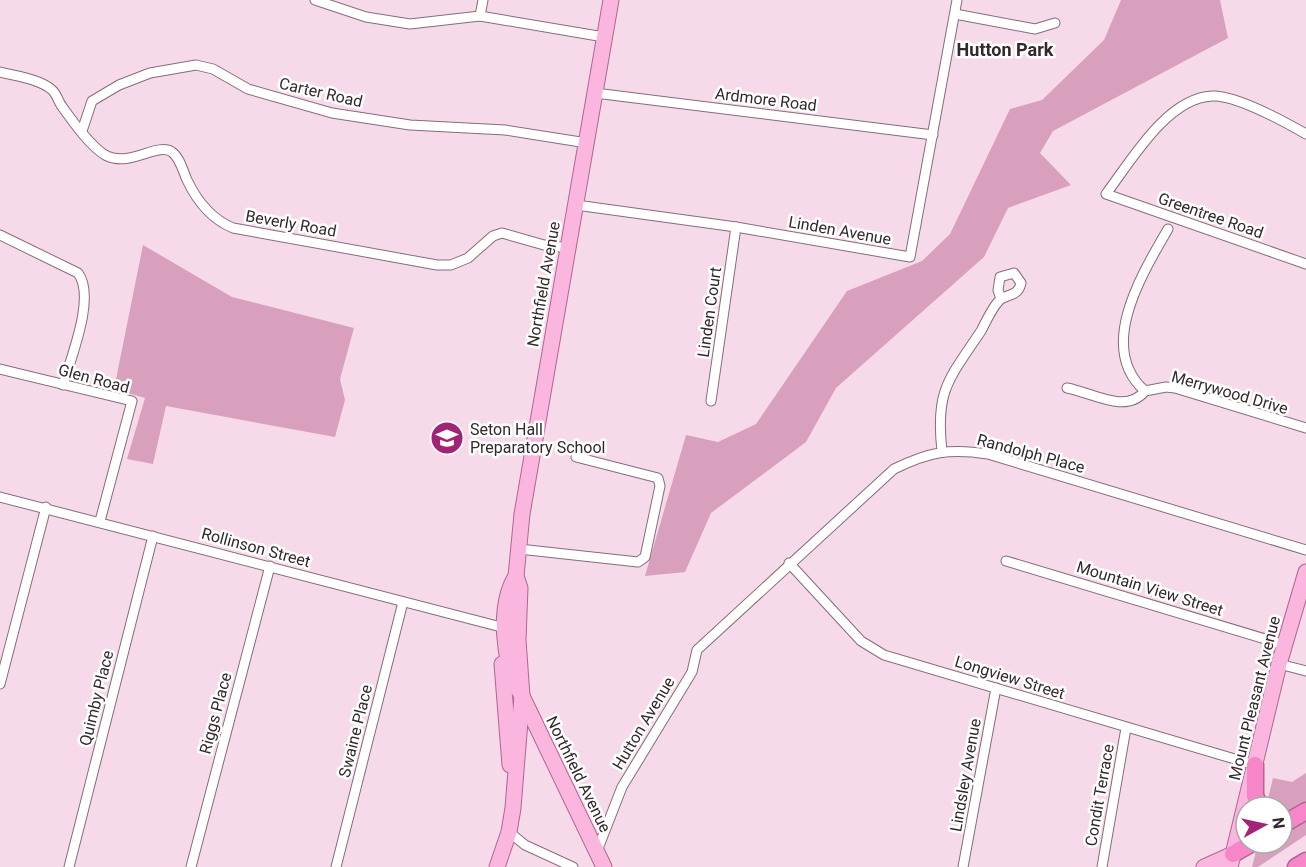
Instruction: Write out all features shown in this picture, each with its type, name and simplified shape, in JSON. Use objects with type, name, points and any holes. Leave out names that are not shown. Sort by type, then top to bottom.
[{"type":"highway","points":[[1255,765],[1256,795]]},
{"type":"highway","points":[[1296,867],[1306,861]]},
{"type":"main road","name":"Northfield Avenue","points":[[522,696],[518,640],[520,588],[516,576],[522,514],[611,0]]},
{"type":"main road","name":"Mount Pleasant Avenue","points":[[1232,861],[1279,664],[1306,572]]},
{"type":"main road","name":"Northfield Avenue","points":[[516,576],[508,589],[505,628],[511,679],[522,696],[604,867]]},
{"type":"main road","points":[[505,628],[501,673],[513,783]]},
{"type":"main road","points":[[497,867],[509,832],[522,696]]},
{"type":"main road","points":[[513,783],[523,748],[532,744],[548,750]]},
{"type":"main road","points":[[1204,867],[1232,861]]},
{"type":"street","points":[[315,0],[366,17],[410,24],[480,16],[604,38]]},
{"type":"street","points":[[480,16],[483,0]]},
{"type":"street","name":"Linden Avenue","points":[[576,205],[736,227],[910,257],[957,0]]},
{"type":"street","points":[[955,14],[1035,29],[1055,23]]},
{"type":"street","name":"Carter Road","points":[[82,131],[92,101],[119,84],[150,73],[196,65],[213,69],[248,90],[332,113],[410,125],[505,130],[587,142]]},
{"type":"street","name":"Beverly Road","points":[[0,72],[42,84],[52,90],[82,131],[105,155],[118,160],[136,158],[155,150],[166,149],[174,153],[192,190],[213,217],[245,232],[437,266],[468,258],[493,236],[502,233],[544,245],[568,248]]},
{"type":"street","name":"Ardmore Road","points":[[595,93],[933,135]]},
{"type":"street","name":"Greentree Road","points":[[1306,134],[1267,112],[1213,96],[1197,100],[1180,108],[1157,127],[1106,194],[1306,264]]},
{"type":"street","name":"Linden Court","points":[[711,401],[736,227]]},
{"type":"street","points":[[1145,392],[1134,381],[1126,366],[1123,349],[1126,319],[1146,268],[1168,229]]},
{"type":"street","points":[[0,235],[78,273],[84,280],[86,292],[83,313],[63,384]]},
{"type":"street","points":[[942,450],[939,410],[943,394],[956,369],[1001,300]]},
{"type":"street","name":"Glen Road","points":[[0,369],[132,401],[100,521]]},
{"type":"street","name":"Merrywood Drive","points":[[1067,388],[1128,403],[1138,400],[1145,392],[1166,387],[1175,388],[1306,428]]},
{"type":"street","name":"Randolph Place","points":[[702,646],[789,563],[894,469],[920,456],[942,450],[969,451],[999,458],[1306,550]]},
{"type":"street","points":[[519,549],[638,562],[645,557],[660,486],[658,478],[643,472],[576,457]]},
{"type":"street","name":"Rollinson Street","points":[[0,496],[505,628]]},
{"type":"street","points":[[0,684],[46,507]]},
{"type":"street","name":"Quimby Place","points":[[69,867],[153,536]]},
{"type":"street","name":"Mountain View Street","points":[[1006,561],[1285,645]]},
{"type":"street","name":"Longview Street","points":[[789,563],[861,641],[884,655],[1255,765]]},
{"type":"street","name":"Riggs Place","points":[[191,867],[270,566]]},
{"type":"street","name":"Swaine Place","points":[[336,867],[403,602]]},
{"type":"street","name":"Hutton Avenue","points":[[597,851],[622,787],[669,713],[692,672],[697,650],[702,646]]},
{"type":"street","points":[[1279,664],[1306,671]]},
{"type":"street","name":"Lindsley Avenue","points":[[963,867],[996,688]]},
{"type":"street","name":"Condit Terrace","points":[[1102,867],[1126,728]]},
{"type":"street","points":[[509,832],[525,845],[573,867]]},
{"type":"shaded area","points":[[1121,0],[1220,0],[1228,38],[1053,131],[1040,153],[1071,185],[1008,208],[984,257],[836,388],[806,442],[711,513],[685,572],[645,576],[686,435],[718,442],[756,424],[847,291],[922,261],[950,234],[1010,109],[1042,100],[1104,40]]},
{"type":"shaded area","points":[[143,245],[232,297],[354,328],[340,379],[345,400],[335,437],[166,406],[153,464],[127,459],[145,398],[114,389]]},
{"type":"shaded area","points":[[1306,773],[1306,835],[1294,843],[1294,795],[1269,795],[1273,778],[1292,782]]},
{"type":"shaded area","points":[[1255,855],[1276,855],[1258,867],[1252,867]]},
{"type":"place","name":"Seton Hall Preparatory School","points":[[447,438]]},
{"type":"district","name":"Hutton Park","points":[[1005,50]]}]
